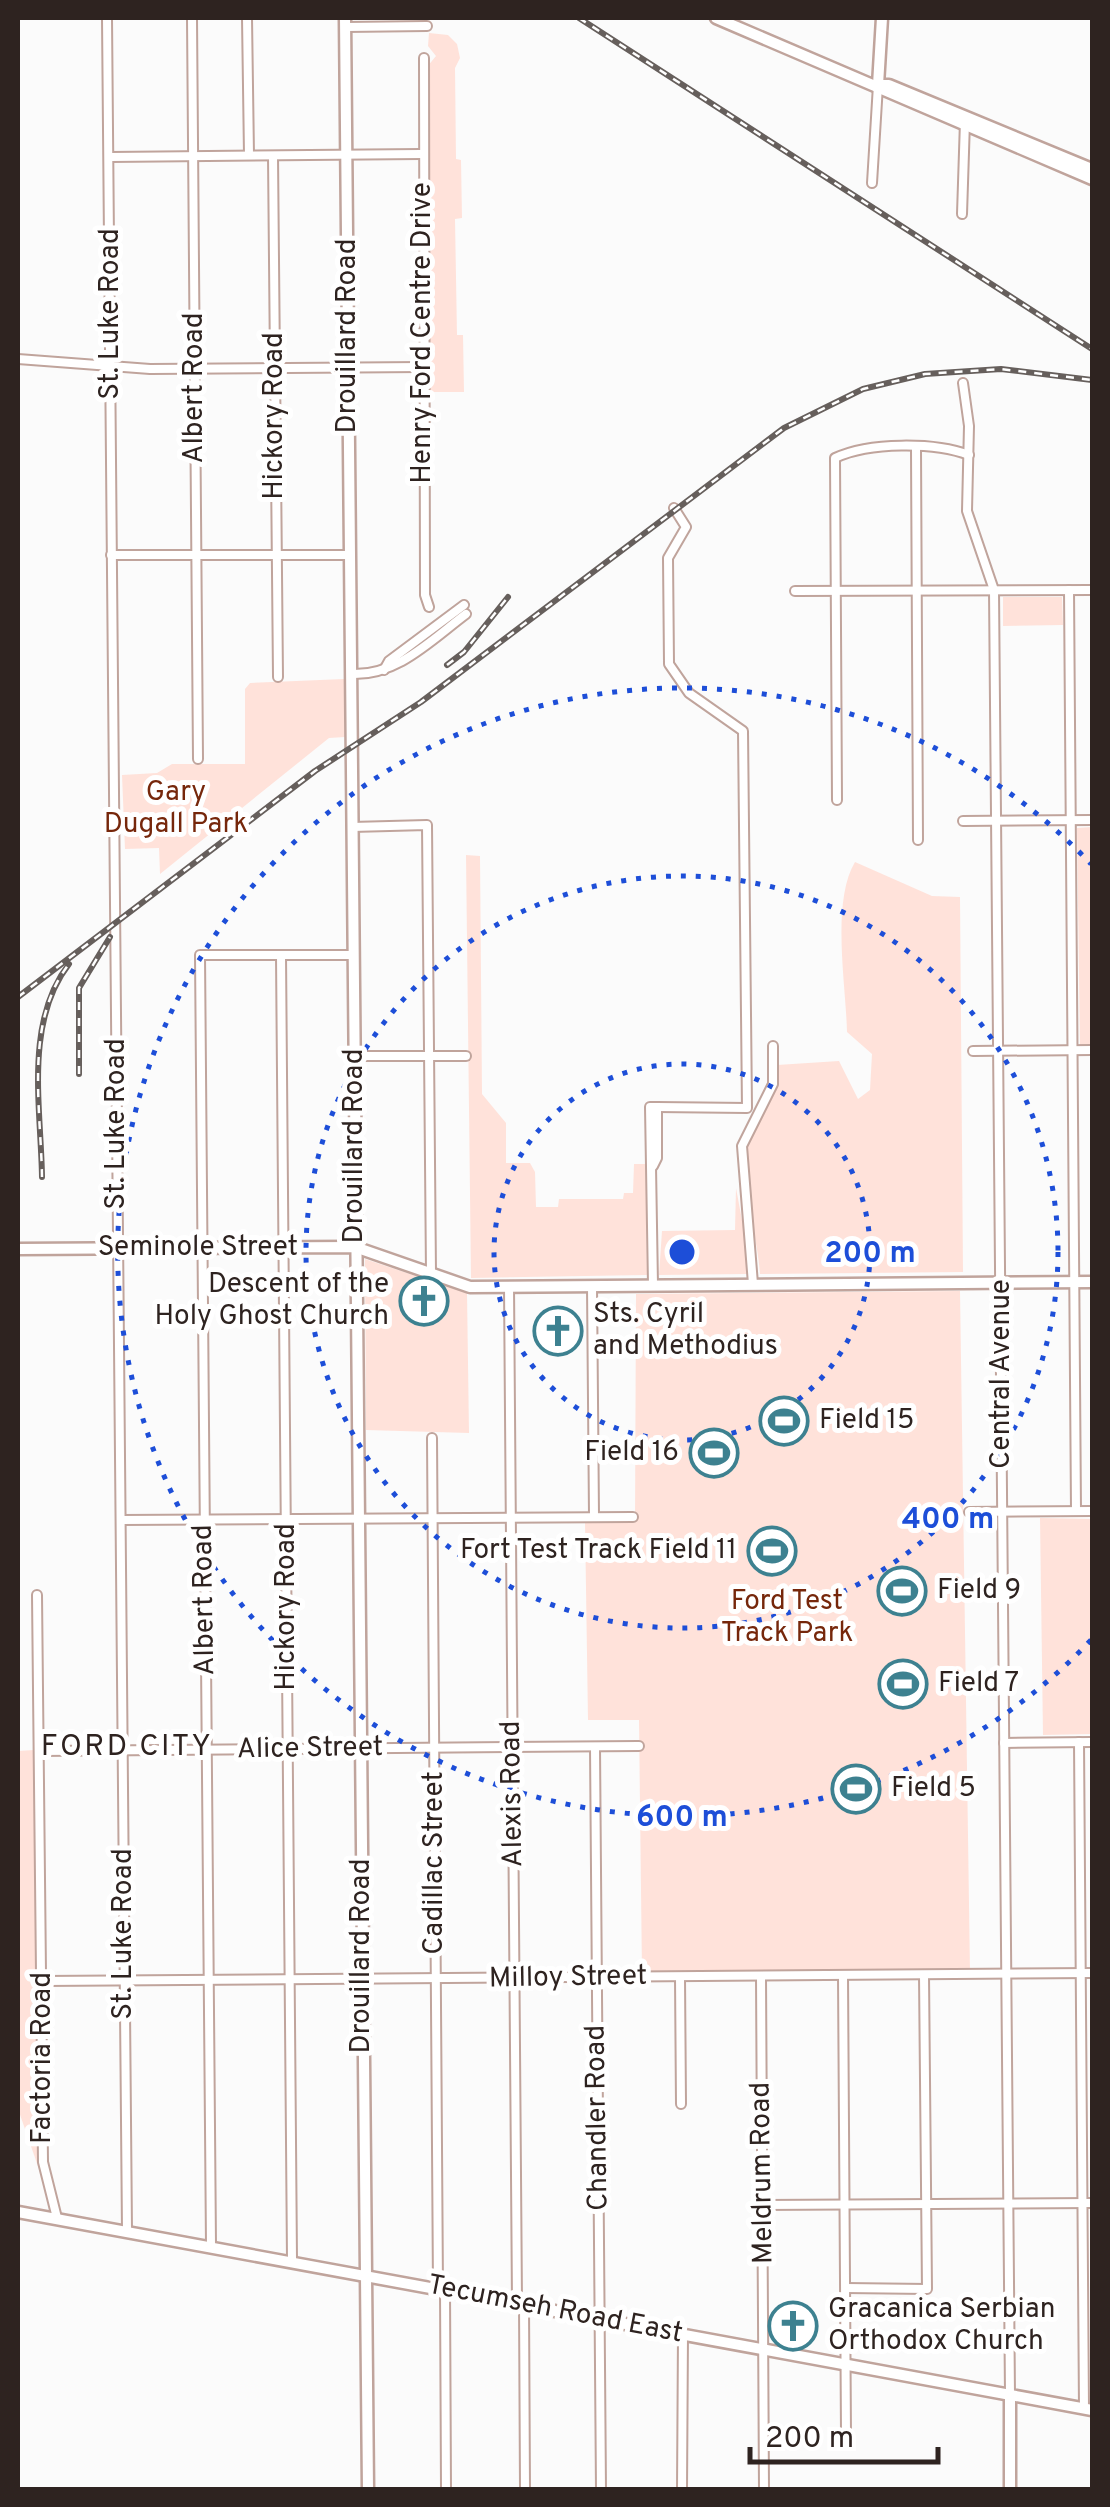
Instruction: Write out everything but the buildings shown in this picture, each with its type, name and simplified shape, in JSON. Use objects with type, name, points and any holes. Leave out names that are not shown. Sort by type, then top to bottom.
[{"type":"street","name":"St. Luke Road","points":[[107,18],[127,2231]]},
{"type":"street","name":"Albert Road","points":[[192,18],[198,759]]},
{"type":"street","points":[[247,18],[249,156]]},
{"type":"street","points":[[716,18],[1092,178]]},
{"type":"street","points":[[747,18],[747,30]]},
{"type":"street","points":[[872,184],[882,18]]},
{"type":"street","points":[[346,22],[427,26]]},
{"type":"street","name":"Drouillard Road","points":[[346,22],[368,2490]]},
{"type":"street","name":"Henry Ford Centre Drive","points":[[424,58],[425,595],[429,607]]},
{"type":"street","points":[[965,121],[1092,169]]},
{"type":"street","points":[[962,214],[965,121]]},
{"type":"street","points":[[111,157],[422,154]]},
{"type":"street","name":"Hickory Road","points":[[273,156],[278,677]]},
{"type":"street","points":[[18,359],[110,367],[423,367]]},
{"type":"street","name":"Central Avenue","points":[[963,383],[969,455],[967,511],[994,590],[1010,2490]]},
{"type":"street","points":[[916,449],[918,840]]},
{"type":"street","points":[[837,800],[835,458],[859,450],[954,449],[969,455]]},
{"type":"street","points":[[653,1285],[651,1169],[657,1158],[657,1107],[747,1108],[743,731],[690,693],[669,664],[668,558],[686,527],[674,508]]},
{"type":"street","points":[[112,556],[349,555]]},
{"type":"street","points":[[795,590],[1092,590]]},
{"type":"street","points":[[1069,590],[1076,1511]]},
{"type":"street","points":[[351,674],[376,675],[388,661],[465,610]]},
{"type":"street","points":[[963,822],[1092,820]]},
{"type":"street","points":[[352,827],[427,825],[431,1274]]},
{"type":"street","name":"Albert Road","points":[[211,2245],[200,955],[281,955]]},
{"type":"street","points":[[281,955],[353,955]]},
{"type":"street","name":"Hickory Road","points":[[281,955],[292,2259]]},
{"type":"street","points":[[753,1284],[742,1146],[773,1084],[773,1046]]},
{"type":"street","points":[[973,1051],[1092,1050]]},
{"type":"street","points":[[355,1056],[466,1056]]},
{"type":"street","name":"Seminole Street","points":[[18,1249],[356,1247],[470,1286],[1092,1282]]},
{"type":"street","name":"Alexis Road","points":[[508,1286],[514,1979],[525,2490]]},
{"type":"street","points":[[592,1286],[594,1516]]},
{"type":"street","name":"Cadillac Street","points":[[432,1438],[436,1980],[446,2490]]},
{"type":"street","points":[[969,1512],[1092,1511]]},
{"type":"street","points":[[121,1520],[633,1517]]},
{"type":"street","name":"Factoria Road","points":[[38,1595],[43,2162],[57,2218]]},
{"type":"street","points":[[1079,1742],[1088,2410]]},
{"type":"street","points":[[1004,1743],[1092,1742]]},
{"type":"street","name":"Chandler Road","points":[[594,1746],[601,2490]]},
{"type":"street","name":"Alice Street","points":[[40,1752],[639,1746]]},
{"type":"street","name":"Milloy Street","points":[[43,1981],[1092,1973]]},
{"type":"street","points":[[846,2288],[927,2288],[924,1975]]},
{"type":"street","name":"Meldrum Road","points":[[761,1976],[764,2490]]},
{"type":"street","points":[[843,1976],[846,2434]]},
{"type":"street","points":[[680,1977],[681,2104]]},
{"type":"street","points":[[763,2205],[1088,2203]]},
{"type":"street","name":"Tecumseh Road East","points":[[18,2212],[292,2259],[1088,2410]]},
{"type":"street","points":[[682,2490],[683,2334]]},
{"type":"green space","points":[[429,33],[448,35],[457,44],[460,58],[455,68],[456,159],[461,160],[462,218],[455,219],[457,335],[463,335],[464,392],[430,392],[427,67],[436,56],[428,46]]},
{"type":"green space","points":[[1003,597],[1062,597],[1063,625],[1003,626]]},
{"type":"green space","name":"Gary Dugall Park","points":[[344,679],[345,737],[329,738],[160,874],[159,848],[125,849],[122,775],[157,773],[172,764],[245,764],[245,689],[250,683]]},
{"type":"green space","points":[[1092,827],[1092,1046],[1080,1046],[1077,828]]},
{"type":"green space","points":[[466,855],[480,856],[482,1094],[506,1123],[506,1163],[530,1163],[535,1172],[536,1207],[558,1207],[559,1199],[623,1199],[624,1193],[633,1193],[634,1164],[646,1164],[647,1275],[471,1278]]},
{"type":"green space","points":[[855,862],[932,896],[960,897],[963,1272],[760,1274],[745,1162],[750,1135],[772,1087],[777,1065],[839,1061],[858,1099],[870,1090],[872,1054],[847,1032],[843,899]]},
{"type":"green space","points":[[736,1188],[747,1247],[747,1274],[659,1275],[662,1231],[735,1230]]},
{"type":"green space","points":[[365,1259],[467,1293],[469,1433],[366,1430]]},
{"type":"green space","name":"Ford Test Track Park","points":[[960,1291],[970,1972],[642,1974],[639,1720],[588,1720],[585,1522],[635,1521],[636,1294]]},
{"type":"green space","points":[[1040,1518],[1092,1519],[1092,1734],[1043,1735]]},
{"type":"green space","points":[[34,1750],[40,2172],[18,2109],[18,1751]]},
{"type":"railway","points":[[579,18],[1092,349]]},
{"type":"railway","points":[[18,997],[315,771],[421,702],[784,428],[863,389],[925,374],[1001,369],[1092,380]]},
{"type":"railway","points":[[447,665],[464,652],[508,597]]},
{"type":"railway","points":[[79,1074],[79,988],[110,937]]},
{"type":"railway","points":[[42,1177],[40,1039],[55,987],[69,964]]},
{"type":"place","name":"Descent of the Holy Ghost Church","points":[[424,1301]]},
{"type":"place","name":"Sts. Cyril and Methodius","points":[[558,1331]]},
{"type":"place","name":"Field 15","points":[[784,1421]]},
{"type":"place","name":"Field 16","points":[[714,1453]]},
{"type":"place","name":"Fort Test Track Field 11","points":[[772,1551]]},
{"type":"place","name":"Field 9","points":[[902,1591]]},
{"type":"place","name":"Field 7","points":[[903,1684]]},
{"type":"place","name":"Field 5","points":[[856,1789]]},
{"type":"place","name":"Gracanica Serbian Orthodox Church","points":[[793,2326]]},
{"type":"district","name":"FORD CITY","points":[[127,1747]]}]
